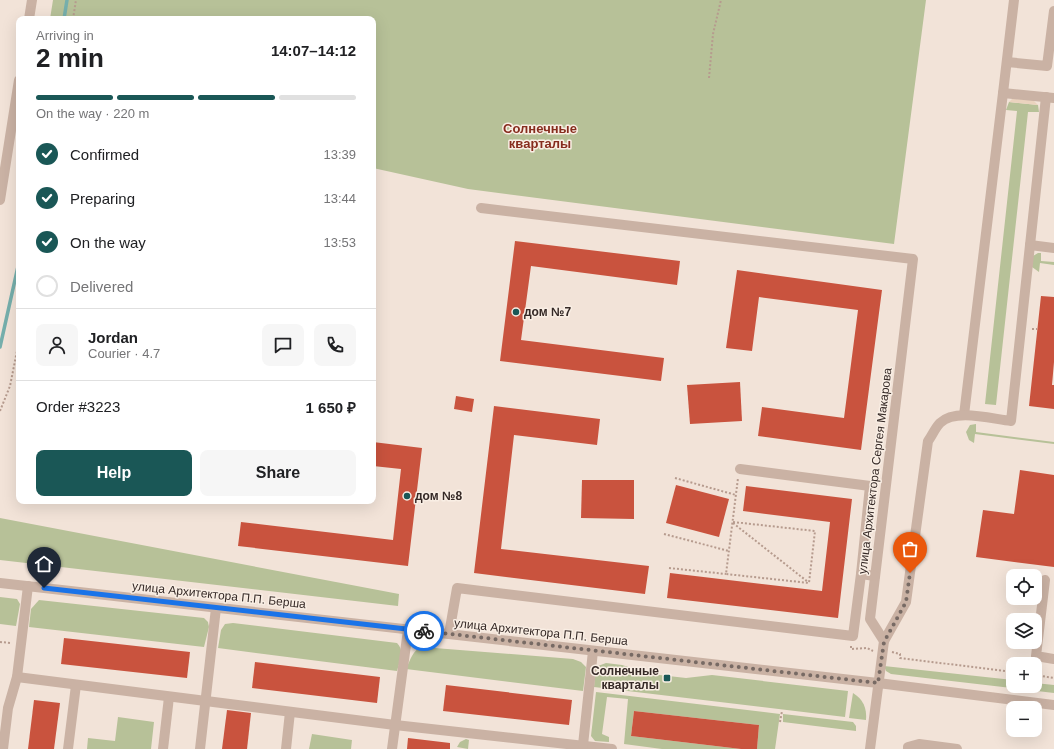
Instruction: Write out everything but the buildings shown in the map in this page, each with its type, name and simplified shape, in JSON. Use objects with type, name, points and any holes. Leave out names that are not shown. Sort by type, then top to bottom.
[{"type":"street","points":[[29,16],[32,0]]},
{"type":"street","points":[[964,415],[1014,0]]},
{"type":"street","points":[[1006,62],[1051,66],[1054,11]]},
{"type":"street","points":[[870,749],[884,642],[906,602],[928,441],[940,423],[950,417],[964,415],[1011,421],[1030,245],[1050,98],[1003,93]]},
{"type":"street","points":[[0,200],[16,99]]},
{"type":"street","name":"улица Архитектора Сергея Макарова","points":[[481,208],[914,259],[870,619],[884,642]]},
{"type":"street","points":[[1030,245],[1054,248]]},
{"type":"street","points":[[449,634],[457,588],[853,636],[870,486],[740,469]]},
{"type":"street","points":[[861,574],[875,576]]},
{"type":"street","points":[[1045,580],[1036,656],[1054,659]]},
{"type":"street","name":"улица Архитектора П.П. Берша","points":[[0,583],[878,683],[1054,705]]},
{"type":"street","points":[[3,749],[4,708],[17,677],[28,586]]},
{"type":"street","points":[[200,749],[216,608]]},
{"type":"street","points":[[392,749],[408,630]]},
{"type":"street","points":[[583,745],[593,651]]},
{"type":"street","points":[[17,677],[396,725],[612,749]]},
{"type":"street","points":[[68,749],[76,685]]},
{"type":"street","points":[[163,749],[169,697]]},
{"type":"street","points":[[286,749],[290,712]]},
{"type":"street","points":[[908,749],[908,747],[919,744],[957,749]]},
{"type":"path","points":[[73,16],[76,0]]},
{"type":"path","points":[[709,78],[713,34],[721,0]]},
{"type":"path","points":[[0,411],[10,386],[16,355]]},
{"type":"path","points":[[726,574],[740,469]]},
{"type":"path","points":[[675,478],[736,495]]},
{"type":"path","points":[[732,522],[815,532],[809,583]]},
{"type":"path","points":[[732,522],[809,583]]},
{"type":"path","points":[[664,534],[729,551]]},
{"type":"path","points":[[669,568],[809,583]]},
{"type":"path","points":[[851,648],[866,648],[882,654],[890,652],[900,654],[900,658],[1006,671]]},
{"type":"path","points":[[1042,676],[1054,678]]},
{"type":"path","points":[[780,722],[782,711]]},
{"type":"green space","points":[[53,0],[926,0],[894,244],[468,189],[376,169],[376,16],[50,16]]},
{"type":"green space","points":[[1009,102],[1038,105],[1039,112],[1028,112],[996,405],[985,404],[1017,111],[1006,110]]},
{"type":"green space","points":[[1041,253],[1041,261],[1054,262],[1054,265],[1040,263],[1039,272],[1032,267],[1033,256]]},
{"type":"green space","points":[[976,424],[976,432],[1054,442],[1054,444],[975,434],[974,443],[969,440],[966,432],[970,425]]},
{"type":"green space","points":[[0,518],[399,594],[398,606],[0,560]]},
{"type":"green space","points":[[0,597],[17,599],[20,604],[16,626],[0,624]]},
{"type":"green space","points":[[39,600],[204,618],[208,622],[209,627],[204,647],[29,627],[31,609]]},
{"type":"green space","points":[[233,623],[397,643],[401,649],[401,652],[397,671],[218,648],[221,630],[225,624]]},
{"type":"green space","points":[[422,647],[573,659],[581,662],[586,667],[583,691],[406,669],[416,650]]},
{"type":"green space","points":[[606,663],[622,665],[651,674],[686,678],[712,675],[848,691],[845,717],[594,687],[595,674],[598,666]]},
{"type":"green space","points":[[884,666],[1006,679],[1006,687],[891,674],[886,671]]},
{"type":"green space","points":[[1042,684],[1054,685],[1054,693],[1042,692]]},
{"type":"green space","points":[[596,692],[780,714],[775,749],[757,749],[759,725],[634,711],[631,736],[741,749],[662,749],[624,744],[628,699],[607,697],[602,734],[609,737],[609,742],[595,741],[591,736]]},
{"type":"green space","points":[[853,693],[864,704],[866,720],[849,718]]},
{"type":"green space","points":[[783,714],[853,722],[856,726],[856,731],[783,722]]},
{"type":"green space","points":[[118,717],[154,722],[151,749],[87,749],[88,738],[115,741]]},
{"type":"green space","points":[[312,734],[352,740],[351,749],[309,749]]},
{"type":"green space","points":[[466,739],[469,740],[468,749],[457,747],[460,742]]},
{"type":"shaded area","points":[[1013,98],[1033,100],[1038,105],[1009,102]]},
{"type":"waterway","points":[[64,16],[67,0]]},
{"type":"waterway","points":[[0,347],[16,275]]},
{"type":"way so far","points":[[424,631],[878,683],[884,642],[906,602],[910,573]]},
{"type":"place","name":"дом №7","points":[[516,312]]},
{"type":"place","name":"дом №8","points":[[407,496]]},
{"type":"place","name":"Солнечные кварталы","points":[[667,678]]},
{"type":"district","name":"Солнечные кварталы","points":[[540,136]]},
{"type":"route","points":[[44,588],[424,631]]}]
